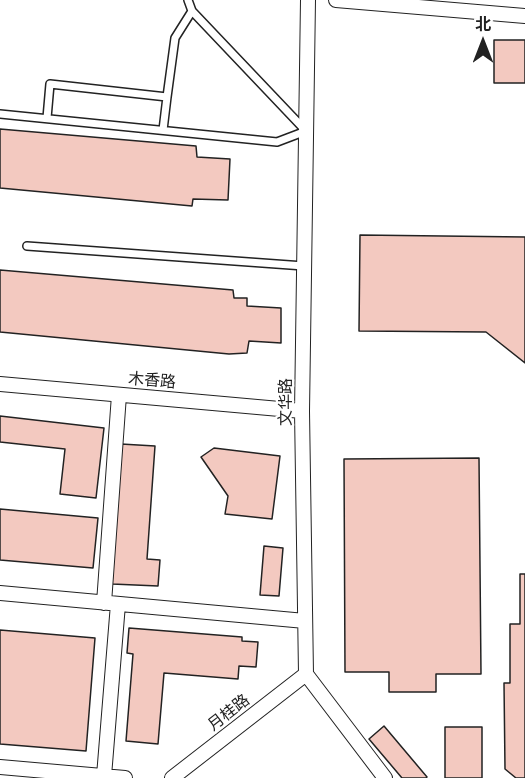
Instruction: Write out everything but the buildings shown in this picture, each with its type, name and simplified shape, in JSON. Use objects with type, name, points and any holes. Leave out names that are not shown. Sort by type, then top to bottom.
[{"type":"street","name":"文华路","points":[[306,674],[302,411],[309,0]]},
{"type":"street","points":[[336,0],[525,16]]},
{"type":"street","name":"木香路","points":[[0,384],[302,411]]},
{"type":"street","points":[[104,776],[119,395]]},
{"type":"street","points":[[0,593],[305,621]]},
{"type":"street","points":[[306,674],[385,778]]},
{"type":"street","name":"月桂路","points":[[172,778],[306,674]]},
{"type":"street","points":[[0,767],[125,778]]},
{"type":"lane","points":[[0,114],[277,142],[306,131],[192,11],[188,0]]},
{"type":"lane","points":[[163,130],[175,38],[192,11]]},
{"type":"lane","points":[[47,118],[50,84],[166,97]]},
{"type":"lane","points":[[27,246],[304,266]]}]
